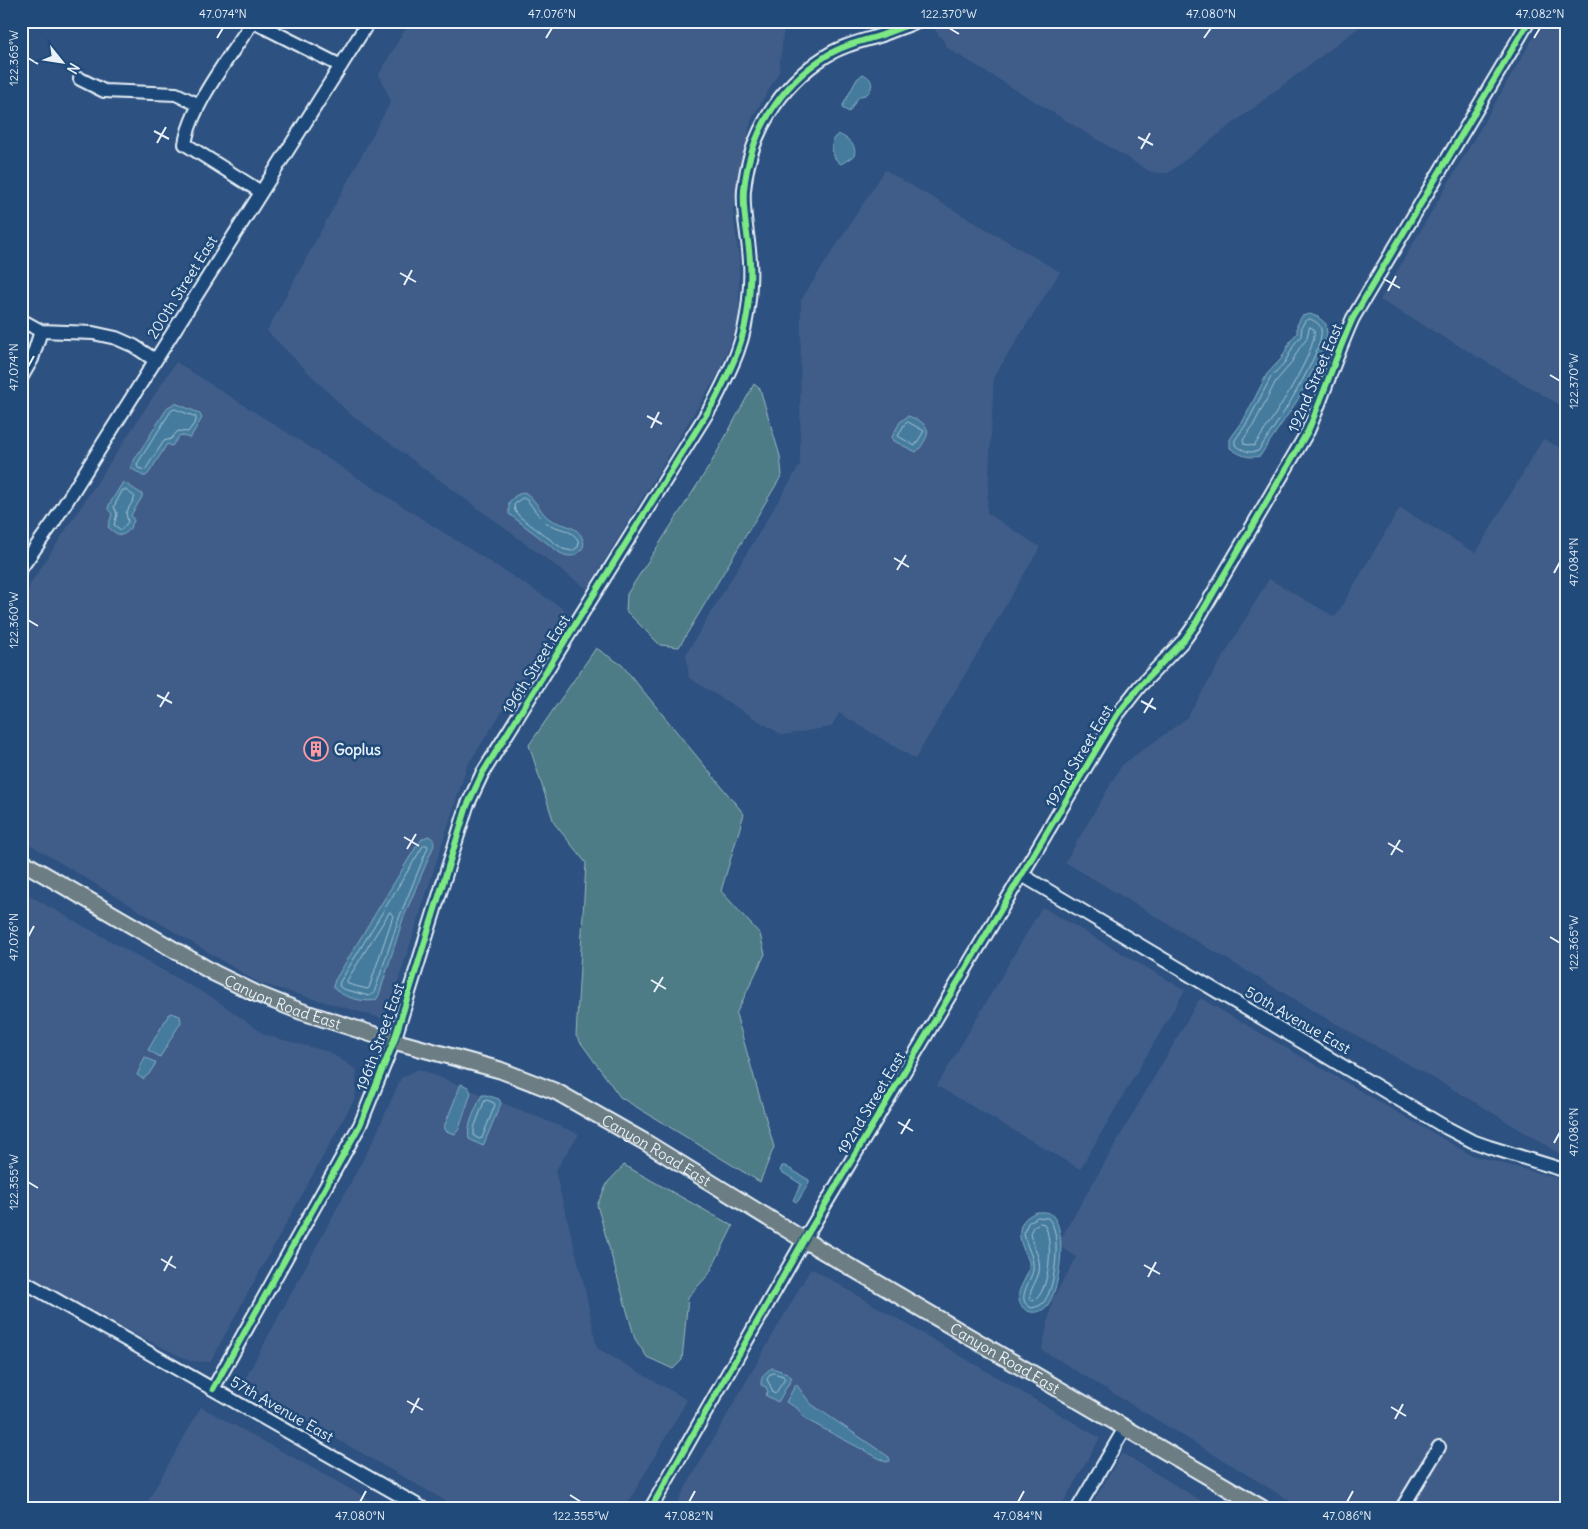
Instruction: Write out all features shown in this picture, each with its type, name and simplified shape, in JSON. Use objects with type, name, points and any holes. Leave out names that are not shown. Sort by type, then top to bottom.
[{"type":"main road","name":"Canyon Road East","points":[[21,861],[231,982],[300,1011],[394,1041],[500,1070],[557,1092],[645,1142],[804,1240],[1262,1508]]},
{"type":"street","name":"200th Street East","points":[[21,568],[52,523],[368,21]]},
{"type":"street","name":"196th Street East","points":[[213,1389],[360,1125],[394,1041],[465,813],[482,774],[714,402],[734,363],[745,331],[749,298],[750,262],[744,191],[750,158],[763,122],[782,94],[810,67],[828,55],[850,44],[918,21]]},
{"type":"street","name":"192nd Street East","points":[[651,1508],[804,1240],[1117,715],[1138,687],[1184,640],[1235,558],[1308,431],[1344,337],[1354,318],[1529,21]]},
{"type":"street","points":[[261,192],[185,144],[187,131],[199,105],[252,22],[341,66]]},
{"type":"street","points":[[80,79],[104,91],[176,94],[199,105]]},
{"type":"street","points":[[21,320],[40,331],[93,333],[116,338],[134,346],[155,360]]},
{"type":"street","points":[[21,378],[32,359],[40,331]]},
{"type":"street","name":"50th Avenue East","points":[[1022,875],[1472,1141],[1489,1148],[1567,1171]]},
{"type":"street","name":"57th Avenue East","points":[[21,1280],[422,1508]]},
{"type":"street","points":[[1078,1508],[1125,1428]]},
{"type":"street","points":[[1402,1508],[1439,1447]]},
{"type":"shaded area","points":[[410,21],[787,21],[783,35],[779,72],[751,120],[733,210],[739,261],[739,320],[719,372],[587,589],[349,413],[267,331],[391,101],[379,74]]},
{"type":"shaded area","points":[[943,21],[1367,21],[1168,173],[1159,173],[1149,171],[949,49],[934,28]]},
{"type":"shaded area","points":[[1543,21],[1567,21],[1567,409],[1380,300]]},
{"type":"shaded area","points":[[885,170],[1060,272],[994,376],[987,513],[1040,547],[915,759],[839,713],[831,727],[782,735],[689,678],[686,654],[800,465],[801,300]]},
{"type":"shaded area","points":[[176,362],[567,611],[467,766],[391,1004],[381,1018],[259,983],[21,839],[21,608],[31,583]]},
{"type":"shaded area","points":[[1543,439],[1567,451],[1567,1158],[1463,1095],[1317,1013],[1065,862],[1122,765],[1187,718],[1269,579],[1335,617],[1400,508],[1476,553]]},
{"type":"shaded area","points":[[21,891],[216,1000],[265,1035],[329,1052],[357,1070],[355,1098],[210,1362],[190,1361],[21,1278]]},
{"type":"shaded area","points":[[1042,907],[1185,990],[1080,1169],[937,1086]]},
{"type":"shaded area","points":[[1200,998],[1471,1155],[1567,1181],[1567,1508],[1302,1508],[1042,1350],[1053,1298],[1077,1257],[1057,1245]]},
{"type":"shaded area","points":[[419,1069],[579,1134],[555,1171],[585,1289],[597,1348],[687,1400],[625,1508],[458,1508],[242,1385],[373,1141],[401,1078]]},
{"type":"shaded area","points":[[811,1268],[1100,1438],[1060,1508],[674,1508]]},
{"type":"shaded area","points":[[201,1407],[385,1508],[144,1508]]},
{"type":"shaded area","points":[[1122,1453],[1213,1508],[1090,1508]]},
{"type":"green space","points":[[754,384],[760,389],[780,456],[782,475],[679,647],[660,645],[626,611],[627,594],[710,465]]},
{"type":"green space","points":[[596,648],[622,665],[744,814],[721,891],[760,934],[765,954],[736,1014],[774,1147],[760,1182],[620,1097],[576,1036],[586,863],[554,823],[529,745]]},
{"type":"green space","points":[[624,1165],[733,1226],[709,1274],[688,1297],[682,1360],[673,1369],[647,1357],[635,1339],[597,1205],[608,1182]]},
{"type":"water","points":[[863,74],[869,78],[872,85],[871,88],[867,94],[856,100],[849,112],[842,108],[843,105],[857,79]]},
{"type":"water","points":[[838,134],[849,140],[855,149],[854,156],[841,164],[834,156],[832,150],[833,139]]},
{"type":"water","points":[[1310,314],[1318,317],[1326,324],[1327,335],[1322,352],[1297,401],[1260,456],[1248,457],[1237,453],[1230,448],[1230,439],[1243,421],[1267,374],[1281,359],[1297,333],[1297,325],[1302,316]]},
{"type":"water","points":[[175,403],[199,413],[202,418],[190,438],[180,435],[172,446],[167,444],[149,473],[143,476],[131,468],[131,465],[168,407]]},
{"type":"water","points":[[908,416],[924,424],[927,431],[925,440],[916,452],[894,441],[892,437],[900,422]]},
{"type":"water","points":[[123,482],[142,494],[142,497],[131,515],[134,521],[126,533],[120,535],[108,527],[112,514],[108,509]]},
{"type":"water","points":[[524,492],[531,497],[548,518],[573,528],[581,535],[584,542],[583,547],[576,555],[567,556],[560,553],[509,514],[509,502],[515,496]]},
{"type":"water","points":[[428,836],[433,839],[434,845],[403,919],[379,995],[376,1000],[371,1001],[346,996],[333,986],[335,980],[416,847],[422,839]]},
{"type":"water","points":[[171,1013],[180,1016],[181,1022],[160,1057],[148,1050]]},
{"type":"water","points":[[145,1057],[156,1063],[149,1074],[143,1079],[137,1075]]},
{"type":"water","points":[[461,1084],[468,1087],[471,1093],[459,1129],[455,1134],[446,1131],[444,1127]]},
{"type":"water","points":[[482,1095],[499,1099],[501,1103],[483,1146],[469,1139],[468,1134],[472,1117]]},
{"type":"water","points":[[782,1166],[809,1180],[809,1183],[796,1202],[793,1200],[801,1184],[780,1171]]},
{"type":"water","points":[[1037,1212],[1047,1212],[1052,1215],[1060,1233],[1061,1246],[1059,1274],[1052,1298],[1041,1311],[1030,1312],[1021,1305],[1019,1300],[1020,1289],[1029,1268],[1029,1262],[1021,1242],[1020,1231],[1023,1222]]},
{"type":"water","points":[[772,1368],[787,1373],[792,1378],[778,1402],[765,1395],[768,1392],[766,1387],[761,1385],[764,1375]]},
{"type":"water","points":[[796,1384],[811,1404],[889,1457],[890,1461],[886,1462],[807,1420],[797,1408],[786,1402]]},
{"type":"cycle path","points":[[213,1389],[360,1125],[394,1041],[467,806],[482,774],[714,402],[737,353],[745,328],[750,280],[744,190],[752,150],[760,131],[769,114],[794,82],[826,56],[846,46],[918,21]]},
{"type":"cycle path","points":[[651,1508],[804,1240],[1117,715],[1139,687],[1184,640],[1194,626],[1308,431],[1353,318],[1529,21]]},
{"type":"place","name":"Goplus","points":[[316,749]]}]
